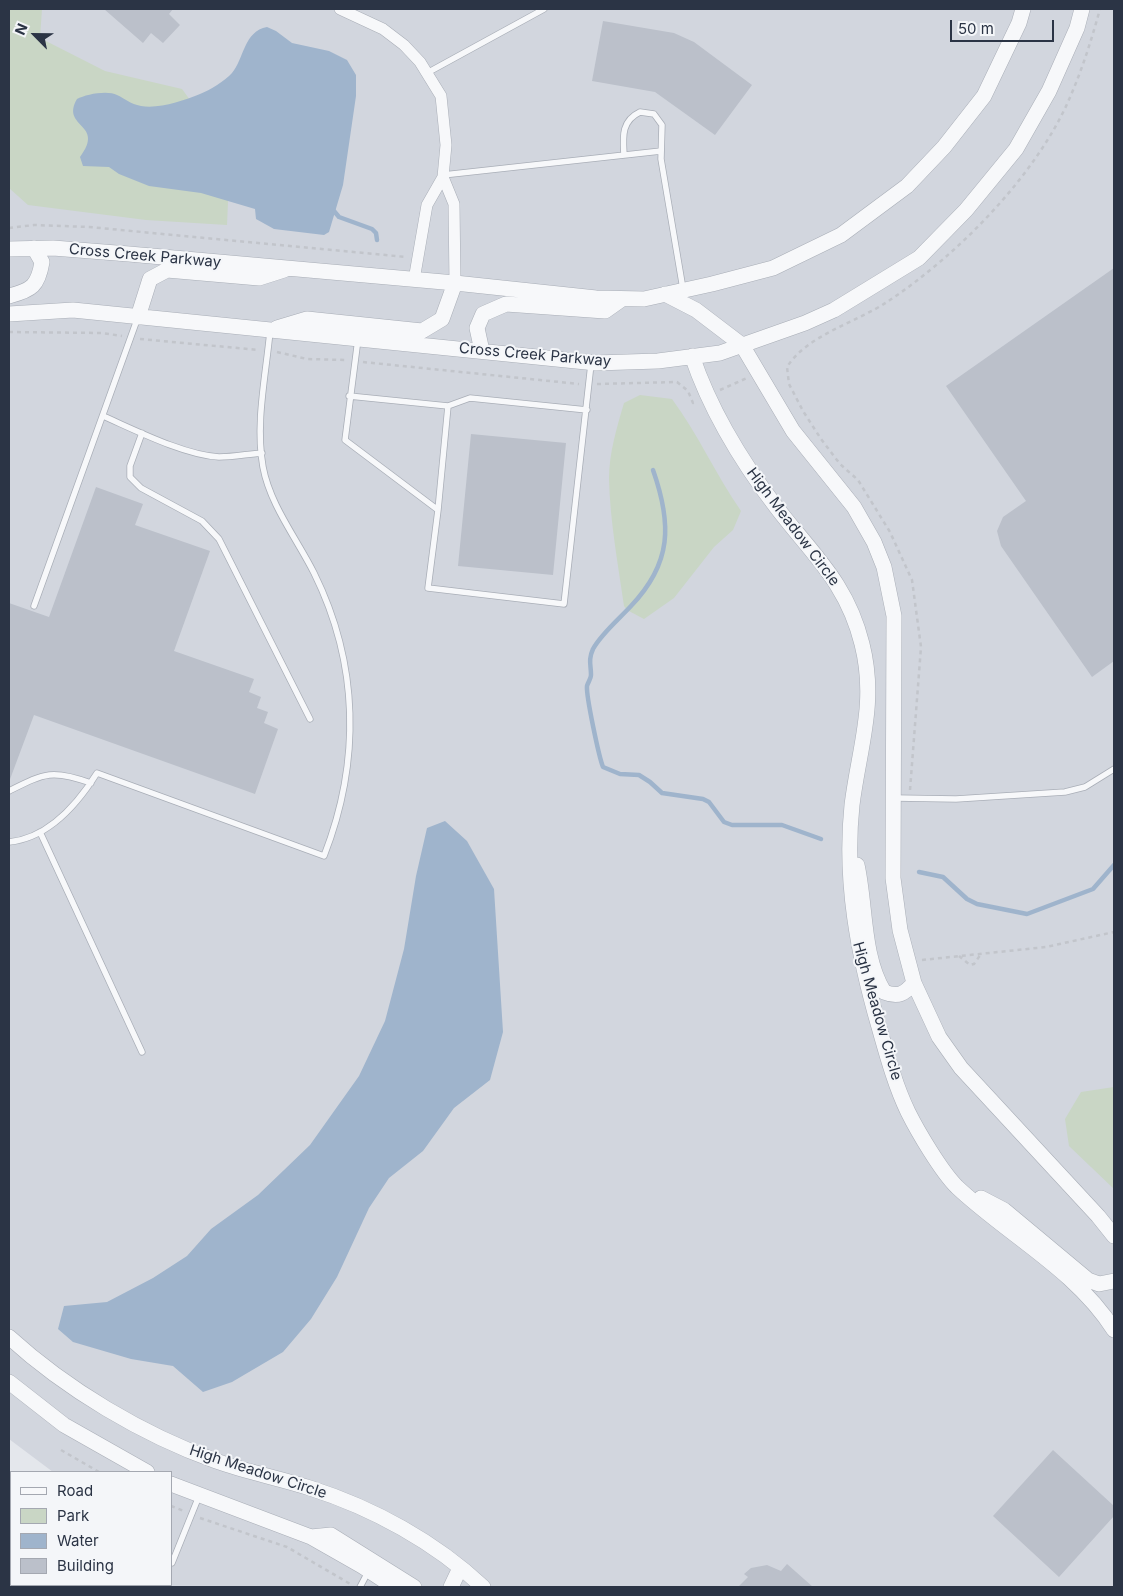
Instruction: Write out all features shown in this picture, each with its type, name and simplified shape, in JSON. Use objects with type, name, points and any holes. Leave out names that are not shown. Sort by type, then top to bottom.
[{"type":"street","points":[[340,9],[383,29],[404,45],[426,73],[440,96],[446,145],[443,176],[427,205],[414,280]]},
{"type":"street","name":"Cross Creek Parkway","points":[[9,249],[34,248],[292,268],[539,293],[622,299],[644,299],[683,290],[773,268],[841,235],[907,186],[944,147],[984,96],[1019,23],[1023,9]]},
{"type":"street","name":"Cross Creek Parkway","points":[[9,314],[73,310],[591,362],[658,361],[720,353],[805,324],[834,310],[919,258],[966,210],[1016,149],[1049,91],[1077,28],[1082,9]]},
{"type":"street","points":[[270,330],[307,319],[422,330],[442,319],[455,283],[454,204],[443,176]]},
{"type":"street","points":[[9,296],[25,292],[39,280],[42,262],[34,248]]},
{"type":"street","points":[[138,317],[150,279],[166,270],[259,278],[292,268]]},
{"type":"street","points":[[665,294],[696,310],[742,345],[793,431],[854,507],[874,542],[884,567],[894,616],[892,851],[895,902],[914,982],[939,1037],[961,1068],[1098,1216],[1114,1236]]},
{"type":"street","points":[[482,351],[477,328],[483,314],[506,304],[605,311],[622,299]]},
{"type":"street","name":"High Meadow Circle","points":[[692,356],[712,406],[740,456],[778,509],[830,571],[847,599],[863,646],[869,694],[865,740],[853,804],[850,836],[852,898],[862,968],[884,1046],[906,1108],[921,1136],[955,1184],[1081,1289],[1113,1325]]},
{"type":"street","points":[[850,836],[862,887],[870,949],[878,982],[884,992],[898,995],[905,993],[914,982]]},
{"type":"street","points":[[955,1184],[1004,1210],[1088,1280],[1098,1284],[1114,1282]]},
{"type":"street","name":"High Meadow Circle","points":[[9,1336],[74,1387],[129,1420],[215,1461],[310,1488],[366,1510],[423,1540],[483,1587]]},
{"type":"street","points":[[9,1382],[64,1425],[145,1471]]},
{"type":"street","points":[[172,1484],[311,1537],[369,1570],[394,1587]]},
{"type":"street","points":[[311,1537],[331,1535],[414,1587]]},
{"type":"street","points":[[451,1587],[460,1568]]},
{"type":"lane","points":[[426,73],[544,9]]},
{"type":"lane","points":[[624,156],[624,128],[627,121],[640,112],[654,114],[662,125],[663,139],[660,151],[683,290]]},
{"type":"lane","points":[[443,176],[660,151]]},
{"type":"lane","points":[[34,606],[138,317]]},
{"type":"lane","points":[[9,842],[18,841],[40,832],[70,811],[97,773],[324,856],[336,825],[346,781],[351,737],[349,686],[344,654],[330,605],[269,487],[260,440],[270,330]]},
{"type":"lane","points":[[358,339],[345,440],[438,510]]},
{"type":"lane","points":[[448,406],[428,588],[564,604],[591,362]]},
{"type":"lane","points":[[350,396],[448,406],[470,398],[587,410]]},
{"type":"lane","points":[[103,416],[142,434],[219,457],[262,453]]},
{"type":"lane","points":[[142,434],[130,466],[130,477],[141,488],[202,521],[218,539],[310,719]]},
{"type":"lane","points":[[892,798],[956,799],[1065,792],[1084,787],[1114,770]]},
{"type":"lane","points":[[9,791],[38,776],[56,773],[91,783]]},
{"type":"lane","points":[[40,832],[142,1052]]},
{"type":"lane","points":[[172,1563],[199,1496]]},
{"type":"lane","points":[[360,1587],[369,1570]]},
{"type":"path","points":[[909,798],[921,647],[912,580],[890,532],[858,480],[840,464],[820,439],[803,411],[789,384],[787,367],[803,347],[872,312],[920,280],[971,235],[1042,148],[1071,96],[1100,9]]},
{"type":"path","points":[[9,228],[34,225],[89,227],[418,258]]},
{"type":"path","points":[[718,391],[744,380]]},
{"type":"path","points":[[908,960],[1046,947],[1114,932]]},
{"type":"path","points":[[959,956],[970,965],[974,964],[981,954]]},
{"type":"path","points":[[61,1450],[97,1471]]},
{"type":"path","points":[[172,1506],[288,1547],[356,1587]]},
{"type":"shaded area","points":[[9,9],[1114,9],[1114,1587],[37,1587],[172,1586],[172,1471],[52,1471],[9,1439]]},
{"type":"green space","points":[[9,9],[42,9],[40,38],[105,71],[182,89],[230,155],[227,225],[146,220],[28,205],[9,188]]},
{"type":"green space","points":[[640,395],[672,399],[741,511],[733,530],[714,547],[674,598],[644,619],[627,610],[624,606],[613,527],[609,479],[612,450],[624,403]]},
{"type":"green space","points":[[1114,1087],[1114,1189],[1069,1146],[1065,1119],[1081,1092]]},
{"type":"water","points":[[267,27],[292,43],[329,51],[347,60],[356,75],[356,96],[343,185],[329,232],[324,235],[274,229],[256,219],[255,209],[201,193],[149,186],[119,174],[109,167],[83,166],[80,157],[87,146],[88,138],[86,131],[74,116],[73,108],[77,99],[91,94],[108,93],[117,95],[134,104],[148,107],[171,104],[193,97],[213,88],[229,76],[236,67],[249,40],[259,30]]},
{"type":"water","points":[[445,821],[467,841],[494,889],[503,1032],[490,1080],[454,1108],[423,1151],[389,1178],[369,1208],[337,1277],[311,1319],[283,1352],[232,1382],[203,1392],[173,1366],[131,1359],[73,1342],[58,1329],[64,1306],[107,1302],[153,1278],[187,1256],[211,1229],[258,1195],[310,1145],[359,1076],[385,1021],[404,949],[416,876],[427,828]]},
{"type":"building","points":[[104,9],[173,9],[169,14],[180,25],[163,43],[151,33],[143,43]]},
{"type":"building","points":[[603,21],[674,33],[694,42],[752,85],[715,135],[655,92],[592,81]]},
{"type":"building","points":[[1114,268],[1114,661],[1092,677],[1001,546],[997,531],[1003,517],[1026,501],[946,386]]},
{"type":"building","points":[[471,434],[566,443],[553,575],[458,566]]},
{"type":"building","points":[[96,487],[143,504],[135,525],[210,551],[174,651],[254,679],[249,692],[261,697],[257,708],[268,712],[264,723],[278,729],[255,794],[34,715],[9,782],[9,603],[49,617]]},
{"type":"building","points":[[1053,1450],[1114,1506],[1114,1516],[1059,1577],[993,1516]]},
{"type":"building","points":[[787,1564],[813,1587],[738,1587],[748,1577],[744,1574],[751,1568],[767,1565],[781,1571]]},
{"type":"waterway","points":[[334,211],[339,217],[372,229],[376,233],[377,240]]},
{"type":"waterway","points":[[653,470],[663,508],[665,525],[661,558],[644,590],[601,638],[593,649],[591,656],[591,676],[587,692],[603,767],[620,774],[639,775],[662,793],[703,799],[709,802],[724,822],[732,825],[782,825],[821,839]]},
{"type":"waterway","points":[[919,872],[943,877],[967,899],[977,904],[1027,914],[1093,889],[1114,865]]}]
